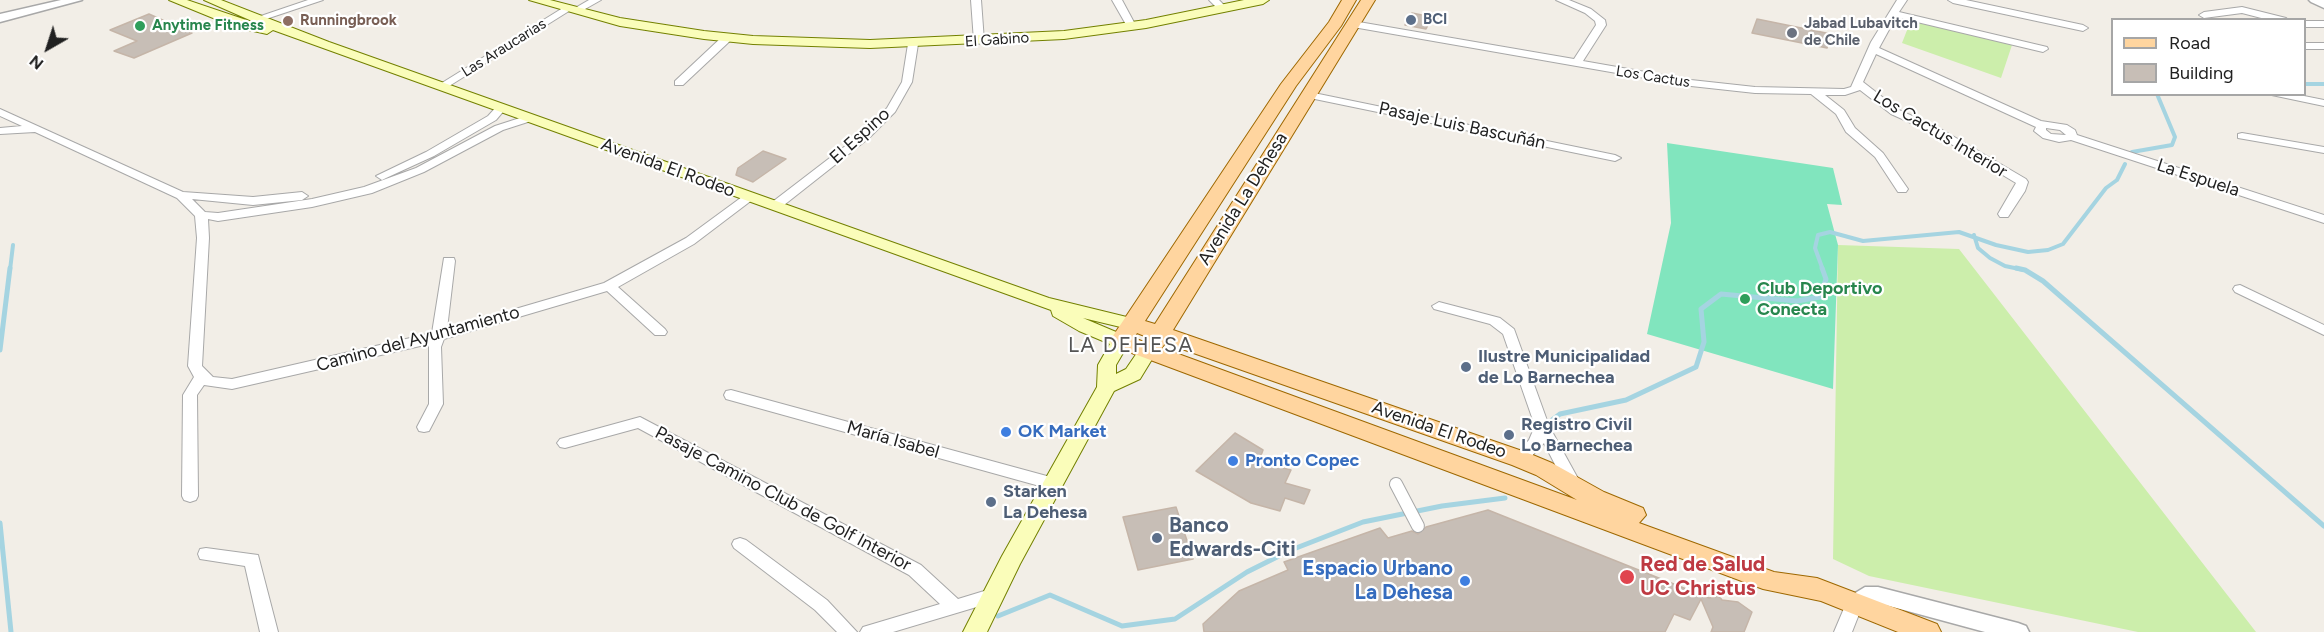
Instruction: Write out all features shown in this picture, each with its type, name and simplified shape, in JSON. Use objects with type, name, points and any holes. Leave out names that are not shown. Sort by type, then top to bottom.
[{"type":"main road","name":"Avenida El Rodeo","points":[[175,0],[240,24],[292,33]]},
{"type":"main road","name":"El Gabino","points":[[535,0],[621,22],[727,38],[913,44],[979,41],[1131,26],[1224,10],[1263,0]]},
{"type":"main road","name":"Avenida La Dehesa","points":[[975,632],[1107,387],[1107,365],[1289,84],[1336,23],[1349,0]]},
{"type":"main road","name":"Avenida La Dehesa","points":[[1107,387],[1133,374],[1368,0]]},
{"type":"main road","name":"Avenida El Rodeo","points":[[216,1],[292,33],[441,86],[497,112],[530,118],[1044,303],[1085,327],[1127,333],[1303,383],[1520,459],[1573,484],[1614,508],[1786,573],[1820,591],[1927,632]]},
{"type":"main road","name":"Avenida El Rodeo","points":[[1154,342],[1281,400],[1772,582],[1820,591]]},
{"type":"main road","points":[[1281,400],[1277,386],[1303,383]]},
{"type":"street","points":[[0,16],[57,0]]},
{"type":"street","points":[[0,16],[76,0]]},
{"type":"street","points":[[260,18],[318,0]]},
{"type":"street","name":"Las Araucarias","points":[[441,86],[570,10],[596,0]]},
{"type":"street","points":[[976,0],[979,41]]},
{"type":"street","points":[[1117,0],[1131,26]]},
{"type":"street","points":[[1214,0],[1224,10]]},
{"type":"street","points":[[1561,0],[1588,10],[1600,21],[1601,25],[1576,64]]},
{"type":"street","points":[[1858,83],[1873,49],[1896,14],[1902,0]]},
{"type":"street","points":[[1953,0],[2083,28]]},
{"type":"street","points":[[2315,0],[2324,4]]},
{"type":"street","points":[[2204,15],[2242,10],[2275,18]]},
{"type":"street","points":[[1896,14],[2043,48]]},
{"type":"street","name":"Los Cactus","points":[[1353,24],[1576,64],[1723,87],[1815,92],[1849,91],[1858,83]]},
{"type":"street","points":[[2306,24],[2324,24]]},
{"type":"street","points":[[679,83],[727,38]]},
{"type":"street","name":"El Espino","points":[[775,206],[885,117],[907,82],[913,44]]},
{"type":"street","points":[[2306,46],[2324,46]]},
{"type":"street","name":"La Espuela","points":[[1873,49],[2041,125],[2040,130],[2047,136],[2059,139],[2072,137],[2324,219]]},
{"type":"street","name":"Los Cactus Interior","points":[[1858,83],[1895,112],[1935,130],[2022,182],[2019,192],[2004,214]]},
{"type":"street","points":[[1815,92],[1840,112],[1850,130],[1879,154],[1902,189]]},
{"type":"street","name":"Pasaje Luis Bascuñán","points":[[1309,95],[1615,158]]},
{"type":"street","points":[[2306,95],[2324,102]]},
{"type":"street","points":[[2285,96],[2324,102]]},
{"type":"street","points":[[0,111],[181,195],[211,200],[253,201],[301,196],[347,187],[409,164],[497,112]]},
{"type":"street","points":[[497,112],[494,124],[507,124]]},
{"type":"street","points":[[181,195],[201,214],[218,217],[333,199],[368,190],[420,170],[507,124],[530,118]]},
{"type":"street","points":[[0,131],[36,129]]},
{"type":"street","points":[[2242,136],[2324,150]]},
{"type":"street","name":"Camino del Ayuntamiento","points":[[202,377],[223,383],[246,382],[439,336],[609,286],[690,241],[750,197]]},
{"type":"street","points":[[203,237],[222,224],[250,213]]},
{"type":"street","points":[[190,496],[190,394],[202,377],[197,372],[194,361],[203,237],[201,214]]},
{"type":"street","points":[[424,427],[436,404],[434,346],[439,336],[449,261]]},
{"type":"street","points":[[609,286],[660,332]]},
{"type":"street","points":[[2240,289],[2324,331]]},
{"type":"street","points":[[1439,306],[1489,319],[1506,328],[1512,337],[1542,426],[1573,484]]},
{"type":"street","name":"María Isabel","points":[[731,395],[1054,484]]},
{"type":"street","name":"Pasaje Camino Club de Golf Interior","points":[[566,443],[640,422],[915,570],[954,606]]},
{"type":"street","points":[[1520,459],[1532,449],[1542,426]]},
{"type":"street","points":[[1396,484],[1413,517]]},
{"type":"street","points":[[740,544],[821,605],[849,632]]},
{"type":"street","points":[[206,554],[252,560],[269,632]]},
{"type":"street","points":[[869,632],[994,595]]},
{"type":"street","points":[[1843,632],[1854,604],[1865,595],[1878,595],[2018,632]]},
{"type":"green space","points":[[1911,20],[2012,45],[2001,78],[1902,43]]},
{"type":"green space","name":"Club Deportivo Conecta","points":[[1667,143],[1833,168],[1842,205],[1827,204],[1838,245],[1833,389],[1647,334],[1671,223]]},
{"type":"green space","points":[[1838,245],[1959,249],[2256,632],[2138,632],[1869,576],[1833,559]]},
{"type":"building","points":[[1412,13],[1432,17],[1426,29],[1405,25]]},
{"type":"building","points":[[149,14],[192,33],[134,58],[114,51],[137,41],[110,30]]},
{"type":"building","name":"Jabad Lubavitch de Chile","points":[[1757,19],[1831,34],[1827,48],[1752,33]]},
{"type":"building","points":[[763,151],[786,159],[753,182],[736,175],[738,168]]},
{"type":"building","points":[[1235,433],[1263,450],[1259,461],[1291,470],[1285,483],[1310,490],[1304,504],[1285,498],[1280,511],[1251,503],[1196,471]]},
{"type":"building","name":"Banco Edwards-Citi","points":[[1176,507],[1193,559],[1138,570],[1123,517]]},
{"type":"building","name":"Espacio Urbano La Dehesa","points":[[1488,510],[1709,598],[1719,596],[1722,600],[1738,602],[1752,612],[1744,632],[1711,632],[1713,627],[1701,599],[1690,620],[1674,614],[1665,632],[1204,632],[1203,624],[1239,591],[1288,570],[1284,562],[1380,528],[1388,538],[1412,531],[1418,534],[1426,527]]},
{"type":"waterway","points":[[2306,84],[2324,84]]},
{"type":"waterway","points":[[2132,152],[2172,145],[2175,137],[2158,96]]},
{"type":"waterway","points":[[1975,238],[2028,252],[2048,250],[2063,244],[2106,188],[2117,180],[2125,164]]},
{"type":"waterway","points":[[1823,270],[1815,248],[1818,235],[1830,232],[1863,241],[1959,232],[1975,238]]},
{"type":"waterway","points":[[1975,238],[1978,248],[1990,258],[2005,266],[2024,270]]},
{"type":"waterway","points":[[10,270],[13,245]]},
{"type":"waterway","points":[[0,350],[10,268]]},
{"type":"waterway","points":[[1552,420],[1560,414],[1626,400],[1696,367],[1704,342],[1701,309],[1721,294],[1797,301],[1820,297],[1826,279],[1822,268]]},
{"type":"waterway","points":[[2016,268],[2025,270],[2043,281],[2324,526]]},
{"type":"waterway","points":[[998,616],[1050,595],[1122,626],[1175,619],[1247,572],[1291,550],[1363,522],[1442,506],[1505,498]]},
{"type":"waterway","points":[[0,523],[11,632]]},
{"type":"place","name":"BCI","points":[[1411,20]]},
{"type":"place","name":"Runningbrook","points":[[288,21]]},
{"type":"place","name":"Anytime Fitness","points":[[140,26]]},
{"type":"place","name":"Jabad Lubavitch de Chile","points":[[1792,33]]},
{"type":"place","name":"Club Deportivo Conecta","points":[[1745,299]]},
{"type":"place","name":"Ilustre Municipalidad de Lo Barnechea","points":[[1466,367]]},
{"type":"place","name":"OK Market","points":[[1006,432]]},
{"type":"place","name":"Registro Civil Lo Barnechea","points":[[1509,435]]},
{"type":"place","name":"Pronto Copec","points":[[1233,461]]},
{"type":"place","name":"Starken La Dehesa","points":[[991,502]]},
{"type":"place","name":"Banco Edwards-Citi","points":[[1157,538]]},
{"type":"place","name":"Red de Salud UC Christus","points":[[1627,577]]},
{"type":"place","name":"Espacio Urbano La Dehesa","points":[[1465,581]]},
{"type":"district","name":"LA DEHESA","points":[[1131,346]]}]
